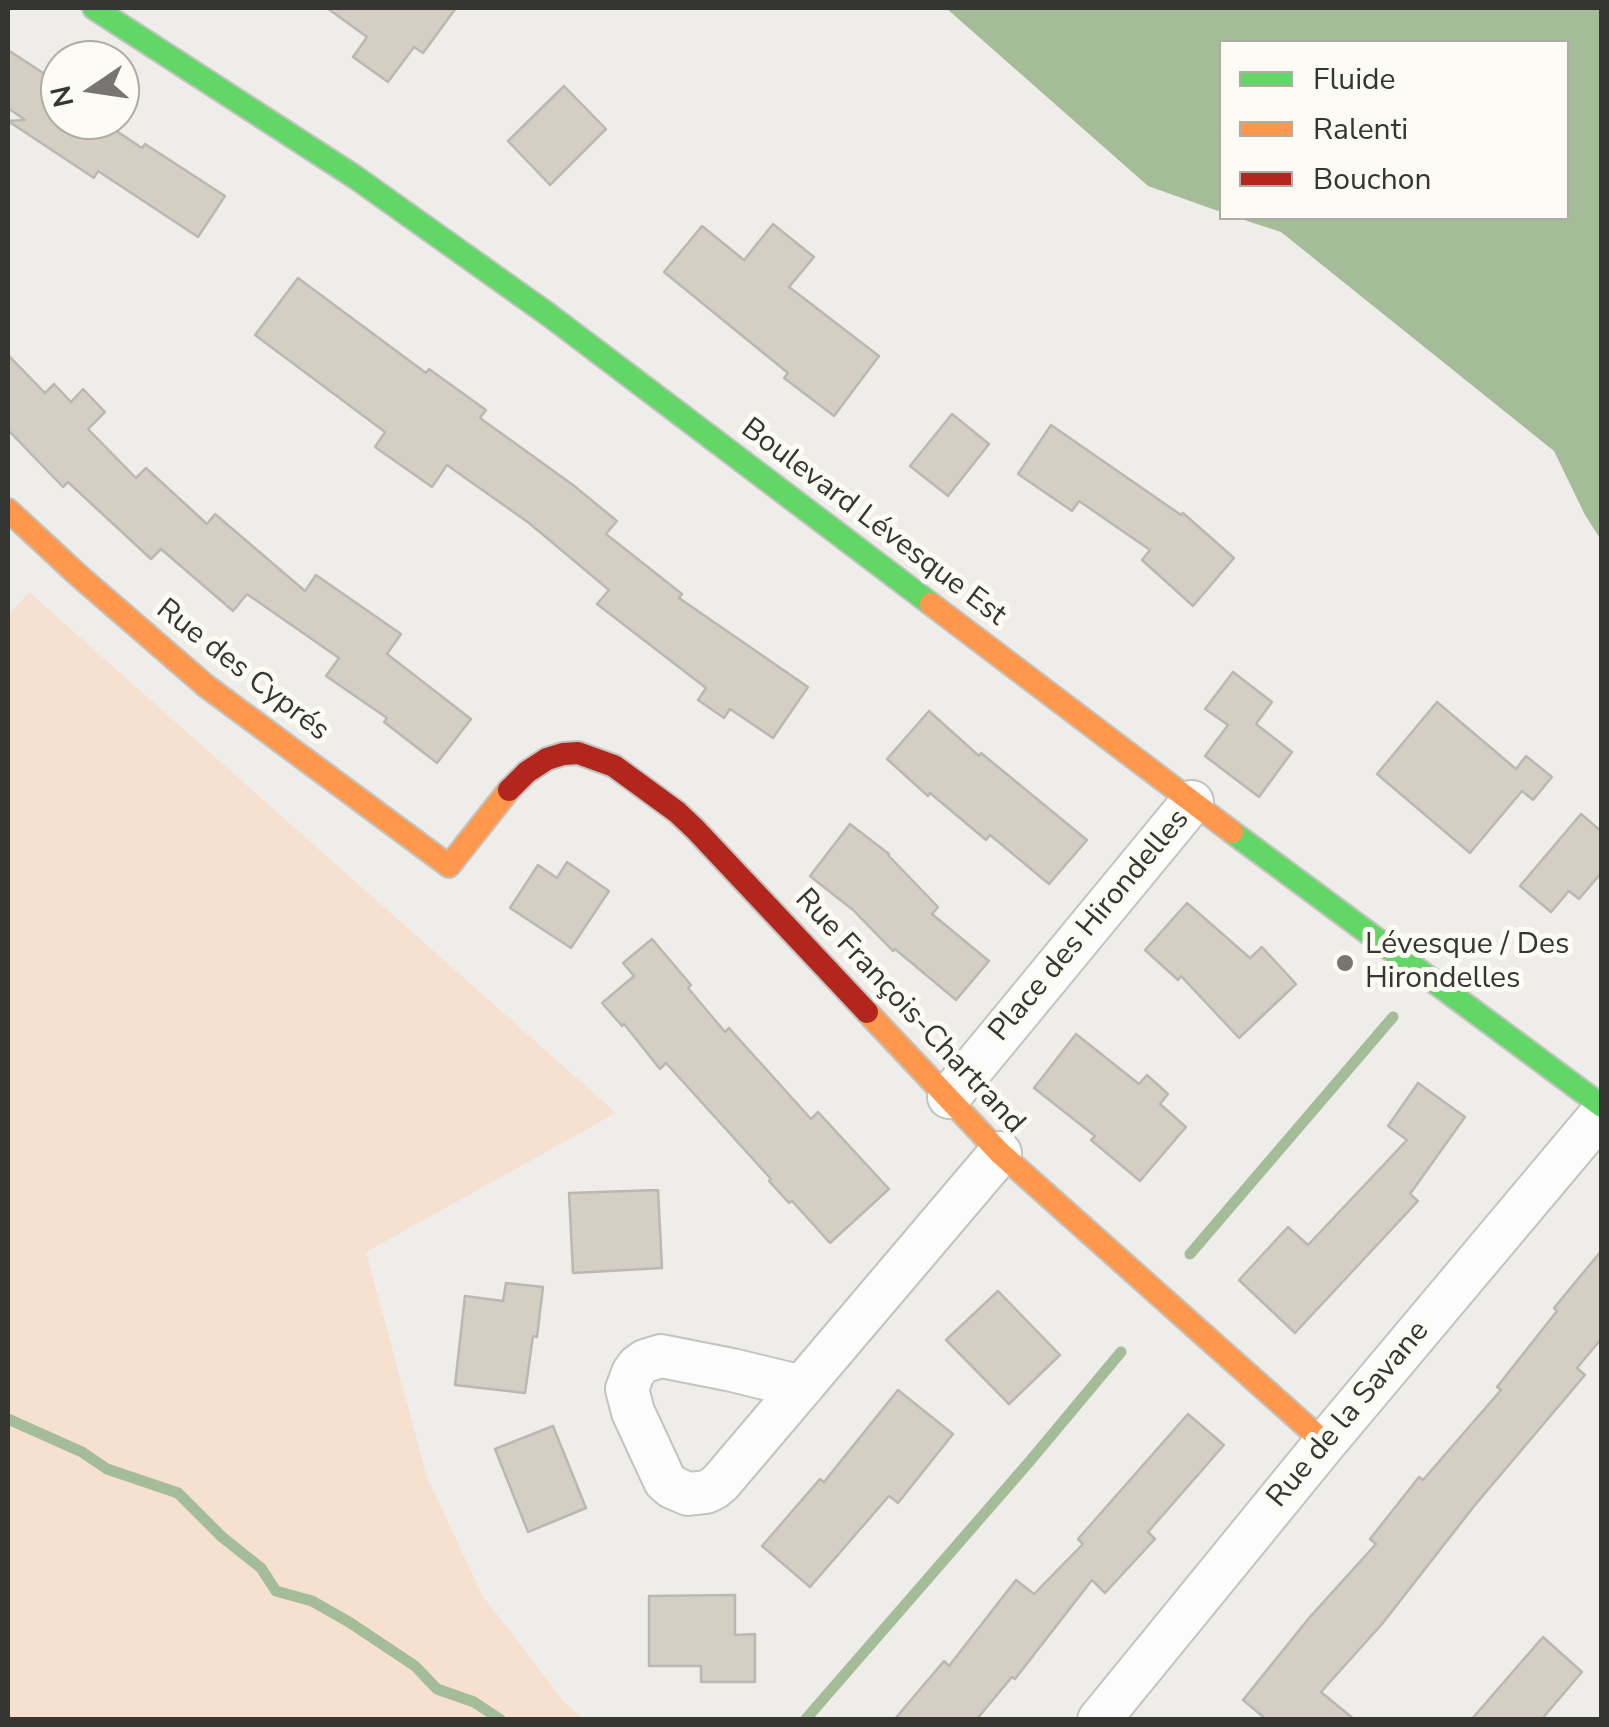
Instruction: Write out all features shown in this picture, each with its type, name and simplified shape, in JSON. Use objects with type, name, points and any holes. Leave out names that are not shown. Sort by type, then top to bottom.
[{"type":"street","name":"Boulevard Lévesque Est","points":[[94,8],[355,177],[548,315],[1602,1110]]},
{"type":"street","name":"Rue des Cyprés","points":[[8,510],[206,686],[448,866]]},
{"type":"street","name":"Rue François-Chartrand","points":[[448,866],[509,790],[546,759],[578,754],[614,766],[695,829],[1000,1153],[1325,1443]]},
{"type":"street","name":"Place des Hirondelles","points":[[948,1097],[1192,802]]},
{"type":"street","name":"Rue de la Savane","points":[[1098,1720],[1602,1110]]},
{"type":"street","points":[[802,1386],[1000,1153]]},
{"type":"shaded area","points":[[946,8],[1601,8],[1601,540],[1554,451],[1281,232],[1244,220],[1569,220],[1569,40],[1219,40],[1219,211],[1148,186]]},
{"type":"shaded area","points":[[29,592],[616,1113],[366,1252],[427,1477],[482,1595],[565,1703],[584,1719],[8,1719],[8,616]]},
{"type":"building","points":[[327,8],[456,8],[423,53],[414,47],[388,82],[353,57],[367,37]]},
{"type":"building","points":[[8,50],[40,71],[40,140],[130,140],[142,148],[145,144],[225,196],[198,237],[98,171],[94,178],[8,121],[25,120],[8,108]]},
{"type":"building","points":[[564,86],[606,129],[550,185],[508,141]]},
{"type":"building","points":[[773,224],[814,257],[789,287],[879,356],[834,416],[784,378],[788,373],[664,272],[702,226],[744,260]]},
{"type":"building","points":[[298,278],[426,373],[429,369],[486,410],[480,418],[617,521],[606,534],[682,594],[679,598],[808,687],[773,738],[730,709],[724,718],[698,700],[706,688],[597,604],[609,590],[529,523],[447,465],[432,487],[375,447],[385,432],[255,335]]},
{"type":"building","points":[[8,355],[45,393],[54,384],[71,402],[83,389],[105,412],[88,429],[136,478],[146,468],[207,524],[215,514],[305,591],[316,575],[401,634],[387,654],[471,719],[437,763],[384,722],[387,718],[326,676],[339,658],[247,594],[233,611],[161,549],[151,559],[68,482],[63,487],[8,430]]},
{"type":"building","points":[[952,414],[989,444],[948,496],[910,466]]},
{"type":"building","points":[[1051,425],[1183,513],[1234,558],[1193,606],[1142,560],[1150,550],[1079,501],[1072,511],[1018,474]]},
{"type":"building","points":[[1233,672],[1272,702],[1256,724],[1292,752],[1259,797],[1205,756],[1228,725],[1205,709]]},
{"type":"building","points":[[1437,702],[1516,769],[1526,756],[1552,777],[1533,800],[1522,791],[1470,853],[1377,774]]},
{"type":"building","points":[[929,711],[979,756],[981,753],[1087,840],[1049,884],[990,835],[986,840],[930,793],[928,796],[887,759]]},
{"type":"building","points":[[1581,814],[1602,832],[1602,872],[1579,899],[1569,891],[1551,912],[1520,886]]},
{"type":"building","points":[[850,824],[889,854],[938,907],[932,914],[989,961],[956,1000],[893,951],[853,910],[810,876]]},
{"type":"building","points":[[567,862],[609,891],[571,948],[510,908],[538,865],[557,878]]},
{"type":"building","points":[[1187,903],[1250,958],[1262,947],[1296,984],[1239,1038],[1181,976],[1178,980],[1145,950]]},
{"type":"building","points":[[652,939],[725,1032],[729,1028],[811,1119],[818,1112],[889,1189],[830,1243],[792,1201],[789,1203],[666,1063],[660,1069],[602,1003],[634,976],[623,963]]},
{"type":"building","points":[[1076,1034],[1139,1084],[1147,1075],[1168,1094],[1160,1104],[1186,1127],[1140,1181],[1091,1140],[1095,1136],[1034,1088]]},
{"type":"building","points":[[1418,1083],[1465,1117],[1410,1194],[1418,1201],[1295,1333],[1239,1280],[1288,1227],[1308,1245],[1407,1140],[1388,1126]]},
{"type":"building","points":[[658,1190],[662,1268],[573,1273],[569,1193]]},
{"type":"building","points":[[1602,1250],[1602,1338],[1577,1368],[1585,1375],[1475,1505],[1382,1624],[1321,1692],[1355,1720],[1267,1720],[1243,1700],[1376,1544],[1370,1539],[1419,1477],[1423,1480],[1501,1390],[1497,1387]]},
{"type":"building","points":[[506,1283],[543,1287],[525,1393],[455,1385],[465,1296],[503,1301]]},
{"type":"building","points":[[998,1291],[1060,1355],[1009,1404],[946,1340]]},
{"type":"building","points":[[898,1390],[953,1434],[898,1503],[889,1496],[810,1587],[762,1546],[820,1479],[824,1482]]},
{"type":"building","points":[[1188,1414],[1224,1445],[1148,1532],[1155,1539],[1105,1593],[1092,1580],[1015,1679],[1012,1677],[976,1720],[894,1720],[944,1661],[949,1666],[1016,1580],[1034,1594],[1083,1544],[1078,1539]]},
{"type":"building","points":[[553,1426],[586,1508],[528,1532],[495,1449]]},
{"type":"building","points":[[735,1595],[735,1635],[755,1634],[755,1682],[701,1682],[701,1666],[649,1666],[649,1596]]},
{"type":"building","points":[[1543,1637],[1582,1672],[1541,1720],[1471,1720]]},
{"type":"waterway","points":[[1190,1254],[1393,1017]]},
{"type":"waterway","points":[[805,1720],[1121,1352]]},
{"type":"waterway","points":[[8,1419],[82,1452],[107,1469],[178,1493],[222,1537],[261,1568],[276,1591],[312,1601],[349,1622],[415,1666],[437,1689],[474,1702],[501,1720]]},
{"type":"traffic: fast","points":[[94,8],[355,177],[549,315],[931,604]]},
{"type":"traffic: fast","points":[[1232,832],[1602,1106]]},
{"type":"traffic: slow","points":[[8,510],[206,686],[449,866],[509,790]]},
{"type":"traffic: slow","points":[[931,604],[1232,832]]},
{"type":"traffic: slow","points":[[867,1012],[1000,1153],[1325,1443]]},
{"type":"traffic: jam","points":[[509,790],[527,772],[563,754],[578,753],[614,766],[695,829],[867,1012]]},
{"type":"place","name":"Lévesque / Des Hirondelles","points":[[1345,963]]}]
